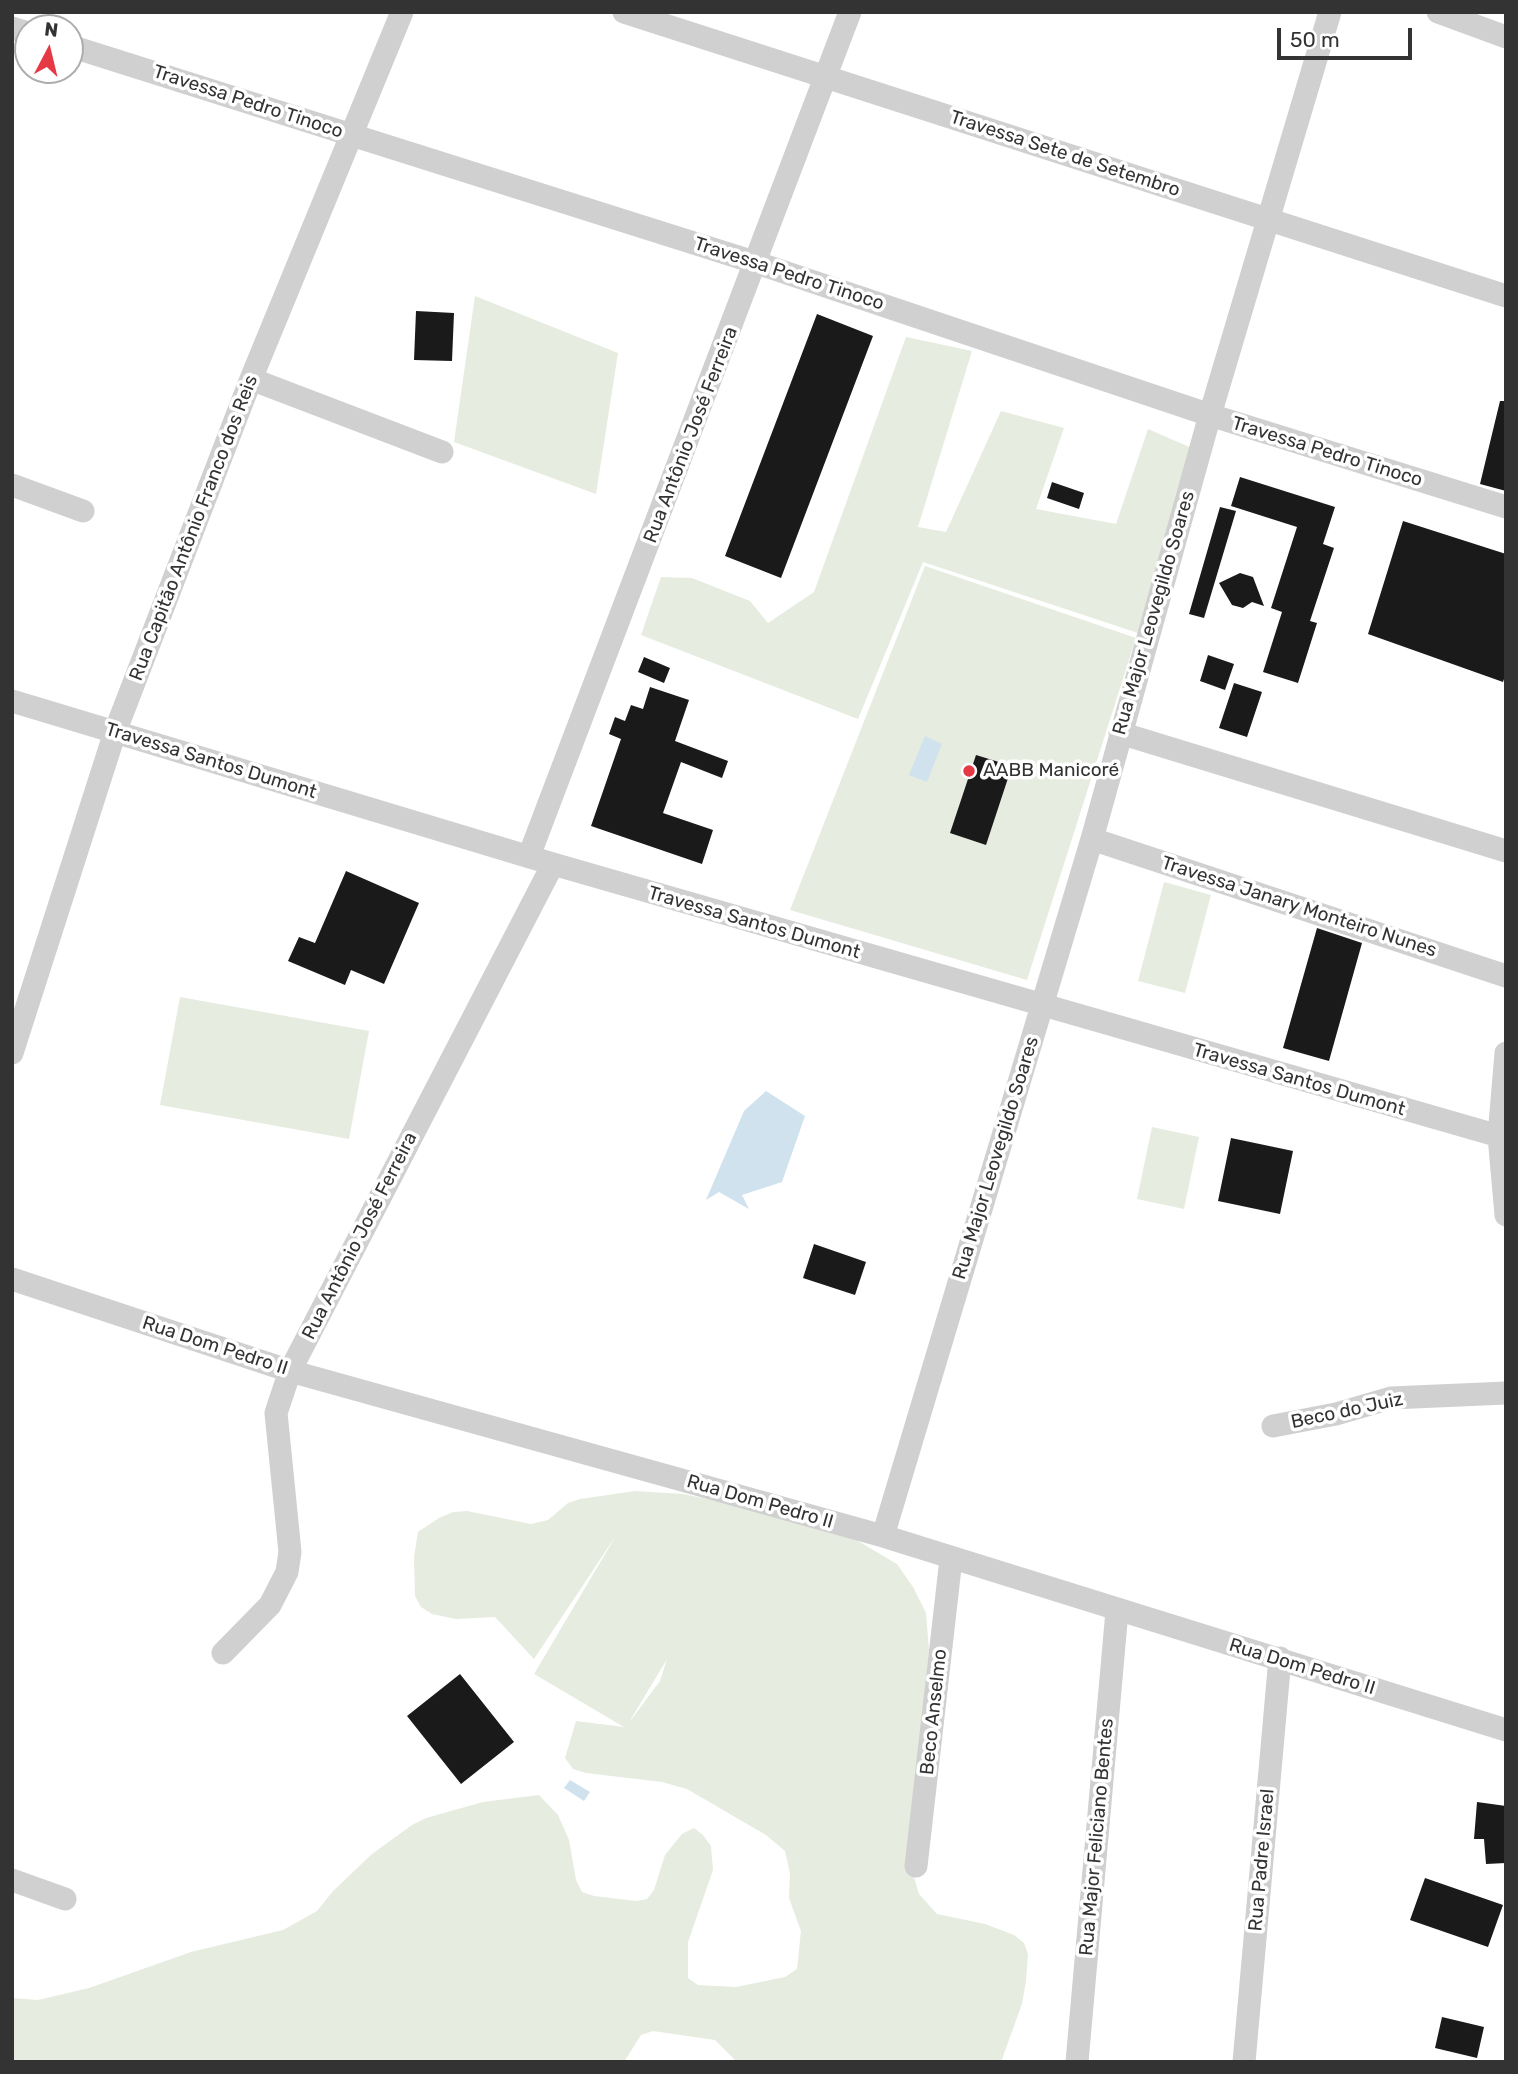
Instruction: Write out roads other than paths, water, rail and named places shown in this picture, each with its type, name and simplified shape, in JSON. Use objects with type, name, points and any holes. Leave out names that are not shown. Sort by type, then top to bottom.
[{"type":"street","name":"Rua Capitão Antônio Franco dos Reis","points":[[12,1053],[115,732],[251,379],[402,12]]},
{"type":"street","name":"Travessa Sete de Setembro","points":[[624,12],[1506,296]]},
{"type":"street","name":"Rua Antônio José Ferreira","points":[[528,856],[757,263],[850,12]]},
{"type":"street","name":"Rua Major Leovegildo Soares","points":[[883,1536],[1091,839],[1210,415],[1330,12]]},
{"type":"street","points":[[1437,12],[1506,37]]},
{"type":"street","name":"Travessa Pedro Tinoco","points":[[84,50],[757,263],[1210,415],[1506,508]]},
{"type":"street","points":[[251,379],[442,453]]},
{"type":"street","points":[[12,485],[83,511]]},
{"type":"street","name":"Travessa Santos Dumont","points":[[12,701],[1041,1007],[1499,1136]]},
{"type":"street","points":[[1120,733],[1506,851]]},
{"type":"street","name":"Travessa Janary Monteiro Nunes","points":[[1091,839],[1506,976]]},
{"type":"street","name":"Rua Antônio José Ferreira","points":[[223,1653],[270,1605],[286,1572],[290,1552],[276,1413],[290,1371],[553,864]]},
{"type":"street","points":[[1506,1053],[1499,1136],[1506,1215]]},
{"type":"street","name":"Rua Dom Pedro II","points":[[12,1279],[290,1371],[883,1536],[1506,1730]]},
{"type":"street","name":"Beco do Juiz","points":[[1273,1426],[1336,1414],[1391,1398],[1506,1393]]},
{"type":"street","name":"Beco Anselmo","points":[[916,1866],[951,1559]]},
{"type":"street","name":"Rua Major Feliciano Bentes","points":[[1077,2062],[1117,1611]]},
{"type":"street","name":"Rua Padre Israel","points":[[1244,2062],[1280,1658]]},
{"type":"street","points":[[12,1880],[65,1899]]},
{"type":"water","points":[[925,736],[942,744],[927,782],[909,775]]},
{"type":"water","points":[[766,1091],[805,1116],[782,1182],[742,1195],[749,1209],[719,1192],[706,1200],[744,1111]]},
{"type":"water","points":[[570,1780],[590,1792],[584,1801],[564,1788]]},
{"type":"place","name":"AABB Manicoré","points":[[969,771]]}]
